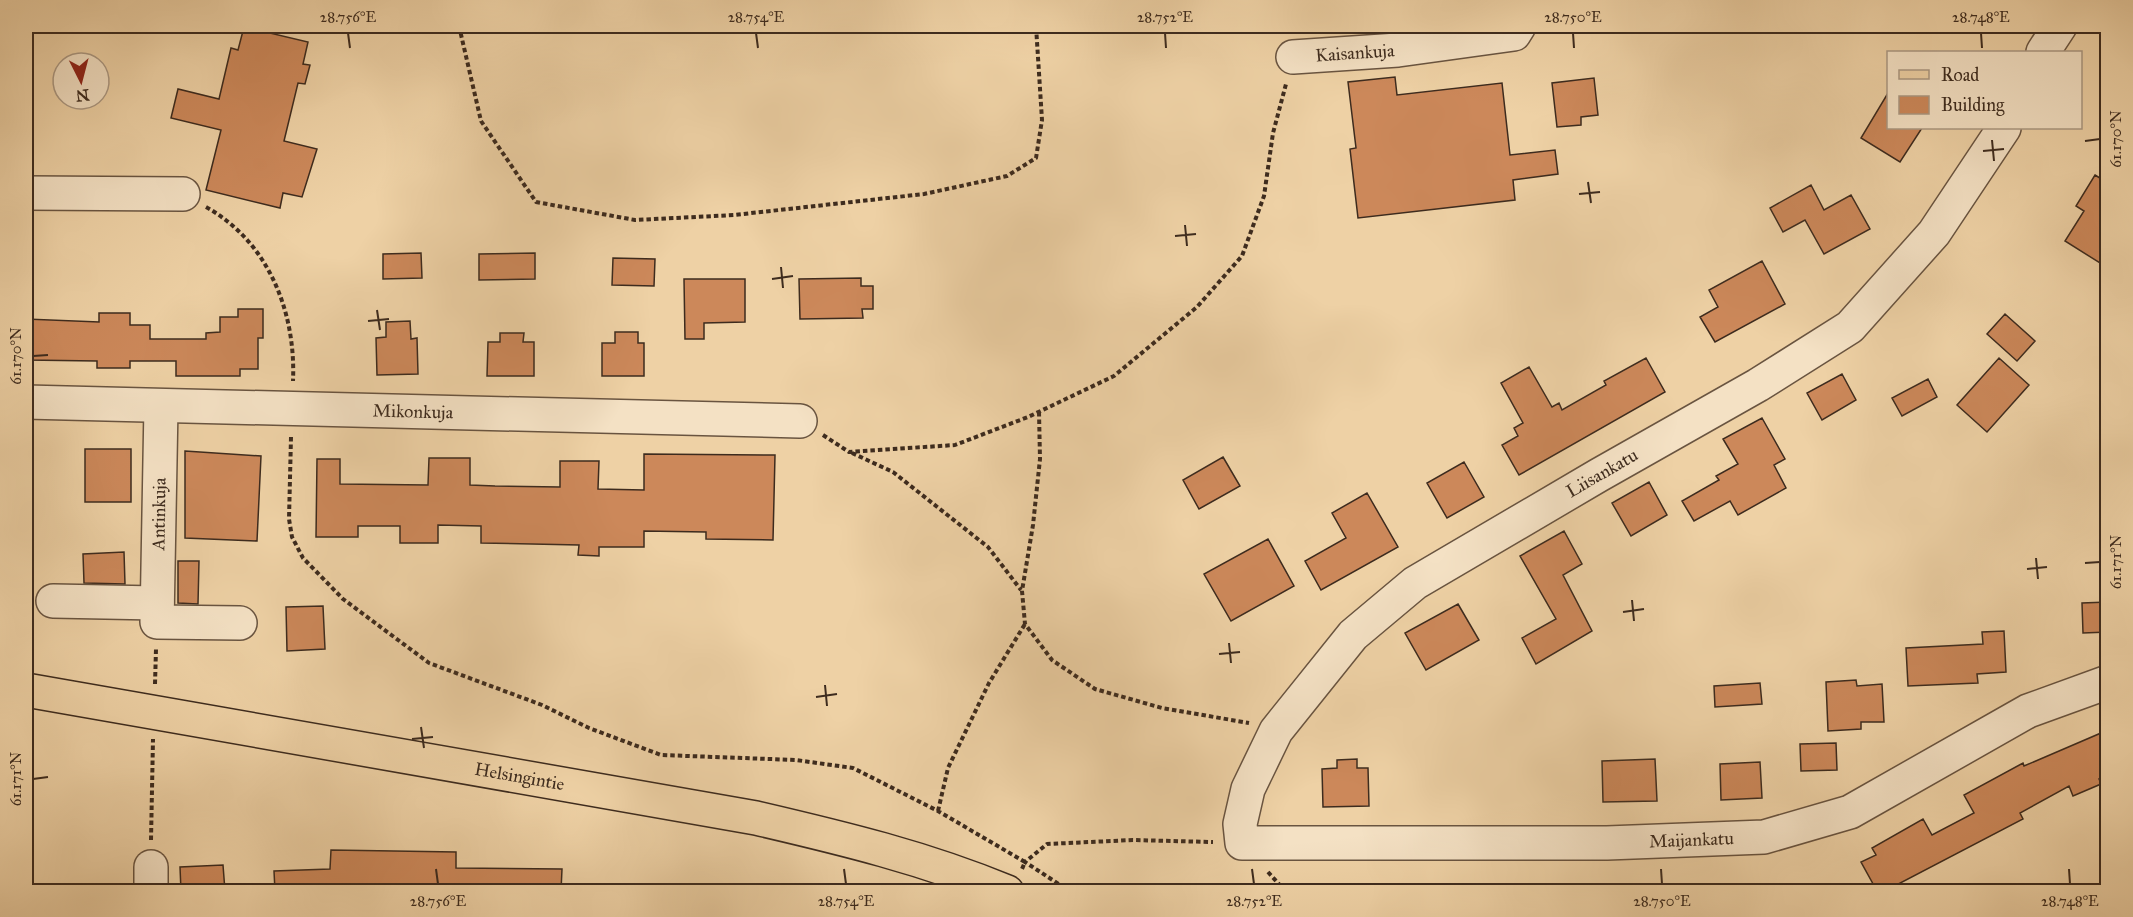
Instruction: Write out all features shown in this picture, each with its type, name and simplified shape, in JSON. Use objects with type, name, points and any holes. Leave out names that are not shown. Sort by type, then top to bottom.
[{"type":"main road","name":"Helsingintie","points":[[26,690],[756,818],[869,844],[950,868],[1014,882]]},
{"type":"street","name":"Kaisankuja","points":[[1293,57],[1433,45],[1514,34],[1519,26]]},
{"type":"street","points":[[2044,51],[2061,26]]},
{"type":"street","name":"Liisankatu","points":[[1242,843],[1240,824],[1248,789],[1276,730],[1353,635],[1415,583],[1758,385],[1850,327],[1934,232],[2003,129]]},
{"type":"street","points":[[26,193],[183,194]]},
{"type":"street","name":"Mikonkuja","points":[[26,402],[800,421]]},
{"type":"street","name":"Antinkuja","points":[[157,613],[161,406]]},
{"type":"street","points":[[53,601],[240,624]]},
{"type":"street","name":"Maijankatu","points":[[1242,843],[1607,843],[1764,837],[1850,812],[2028,711],[2108,682]]},
{"type":"path","points":[[459,26],[481,121],[536,202],[635,220],[734,216],[924,194],[1007,176],[1036,158],[1042,120],[1036,26]]},
{"type":"path","points":[[849,452],[955,445],[1039,412],[1114,376],[1197,308],[1242,256],[1264,196],[1273,134],[1293,57]]},
{"type":"path","points":[[183,194],[217,213],[238,231],[268,267],[281,293],[292,344],[289,519],[292,537],[303,558],[343,599],[429,663],[542,705],[589,728],[661,755],[796,760],[853,768],[938,811],[1071,891]]},
{"type":"path","points":[[1039,412],[1038,481],[1022,591],[1025,624],[1052,660],[1095,689],[1162,708],[1231,718],[1276,730]]},
{"type":"path","points":[[800,421],[849,452],[893,472],[988,547],[1022,591]]},
{"type":"path","points":[[938,811],[948,768],[989,682],[1025,624]]},
{"type":"path","points":[[1014,882],[1025,862],[1047,844],[1133,840],[1242,843]]},
{"type":"building","points":[[244,27],[308,42],[303,64],[310,65],[305,84],[298,83],[284,141],[317,149],[302,197],[283,193],[280,208],[206,190],[221,130],[171,118],[178,89],[219,99],[231,48],[238,50]]},
{"type":"building","points":[[1395,77],[1397,95],[1502,83],[1510,155],[1555,150],[1558,174],[1513,180],[1515,200],[1358,218],[1350,149],[1356,148],[1348,82]]},
{"type":"building","points":[[1594,78],[1598,115],[1581,117],[1581,125],[1557,127],[1552,83]]},
{"type":"building","points":[[1887,95],[1887,129],[1921,129],[1900,162],[1861,138]]},
{"type":"building","points":[[2095,175],[2108,183],[2108,268],[2065,241],[2084,211],[2076,206]]},
{"type":"building","points":[[1811,185],[1824,210],[1851,195],[1870,229],[1824,254],[1805,220],[1783,232],[1770,208]]},
{"type":"building","points":[[421,253],[422,278],[383,279],[383,254]]},
{"type":"building","points":[[535,253],[535,279],[479,280],[479,254]]},
{"type":"building","points":[[613,258],[655,259],[654,286],[612,285]]},
{"type":"building","points":[[1762,261],[1785,304],[1715,342],[1700,317],[1718,307],[1709,290]]},
{"type":"building","points":[[861,278],[861,286],[873,286],[873,309],[862,309],[863,318],[800,319],[799,279]]},
{"type":"building","points":[[684,279],[745,279],[745,322],[704,323],[704,339],[685,339]]},
{"type":"building","points":[[238,309],[263,309],[263,338],[258,338],[258,369],[240,369],[240,376],[176,376],[176,361],[130,361],[130,368],[97,368],[97,361],[26,360],[26,319],[99,322],[99,313],[130,313],[130,325],[150,325],[150,339],[206,339],[206,333],[220,332],[220,317],[238,317]]},
{"type":"building","points":[[2005,314],[2035,341],[2017,361],[1987,334]]},
{"type":"building","points":[[410,321],[411,339],[417,338],[418,374],[377,375],[376,338],[386,337],[386,322]]},
{"type":"building","points":[[615,332],[638,332],[638,343],[644,343],[644,376],[602,376],[602,343],[615,343]]},
{"type":"building","points":[[500,333],[524,333],[523,342],[534,342],[534,376],[487,376],[488,342],[500,342]]},
{"type":"building","points":[[1646,358],[1665,392],[1519,475],[1502,445],[1518,436],[1514,428],[1523,423],[1501,383],[1529,367],[1552,407],[1559,403],[1562,410],[1606,385],[1604,381]]},
{"type":"building","points":[[1999,358],[2029,385],[1987,432],[1957,405]]},
{"type":"building","points":[[1842,374],[1856,400],[1822,420],[1807,393]]},
{"type":"building","points":[[1928,379],[1937,397],[1902,416],[1892,398]]},
{"type":"building","points":[[1762,418],[1785,459],[1774,465],[1786,488],[1738,515],[1730,501],[1694,521],[1682,501],[1719,480],[1716,476],[1738,464],[1723,439]]},
{"type":"building","points":[[85,449],[131,449],[131,502],[85,502]]},
{"type":"building","points":[[185,451],[261,456],[257,541],[185,538]]},
{"type":"building","points":[[644,454],[775,455],[773,540],[706,539],[706,532],[644,531],[644,547],[599,547],[599,556],[578,555],[579,545],[481,543],[481,526],[438,525],[438,543],[400,543],[400,526],[358,526],[358,537],[316,537],[317,459],[340,459],[340,484],[428,485],[429,458],[470,458],[470,485],[560,487],[560,461],[599,461],[598,489],[644,490]]},
{"type":"building","points":[[1223,457],[1240,486],[1199,509],[1183,480]]},
{"type":"building","points":[[1464,462],[1484,497],[1447,518],[1427,483]]},
{"type":"building","points":[[1649,482],[1667,515],[1631,536],[1612,503]]},
{"type":"building","points":[[1367,493],[1398,547],[1321,590],[1305,561],[1346,538],[1332,513]]},
{"type":"building","points":[[1564,531],[1582,564],[1563,575],[1592,631],[1536,664],[1522,638],[1556,619],[1520,556]]},
{"type":"building","points":[[1268,539],[1294,586],[1231,621],[1204,574]]},
{"type":"building","points":[[124,552],[125,584],[84,583],[83,554]]},
{"type":"building","points":[[178,561],[199,561],[198,604],[178,603]]},
{"type":"building","points":[[2108,602],[2108,632],[2083,633],[2082,603]]},
{"type":"building","points":[[1458,604],[1479,640],[1426,670],[1405,633]]},
{"type":"building","points":[[323,606],[325,649],[287,651],[286,607]]},
{"type":"building","points":[[2004,631],[2006,672],[1977,674],[1978,683],[1908,686],[1906,648],[1983,644],[1982,632]]},
{"type":"building","points":[[1856,680],[1857,686],[1882,684],[1884,722],[1861,722],[1861,729],[1828,731],[1826,682]]},
{"type":"building","points":[[1760,683],[1762,704],[1715,707],[1714,686]]},
{"type":"building","points":[[2108,730],[2108,775],[2099,779],[2101,784],[2073,796],[2069,786],[2020,813],[2023,819],[1885,891],[1877,891],[1861,862],[1876,855],[1872,848],[1923,819],[1932,835],[1974,813],[1964,795],[2023,763],[2024,766]]},
{"type":"building","points":[[1836,743],[1837,770],[1801,771],[1800,744]]},
{"type":"building","points":[[1357,759],[1357,768],[1368,768],[1369,806],[1323,807],[1322,769],[1337,768],[1337,760]]},
{"type":"building","points":[[1655,759],[1657,801],[1603,802],[1602,761]]},
{"type":"building","points":[[1760,762],[1762,798],[1721,800],[1720,764]]},
{"type":"building","points":[[331,850],[456,852],[456,868],[562,869],[561,891],[275,891],[274,871],[330,869]]},
{"type":"building","points":[[223,865],[225,891],[181,891],[180,867]]}]
